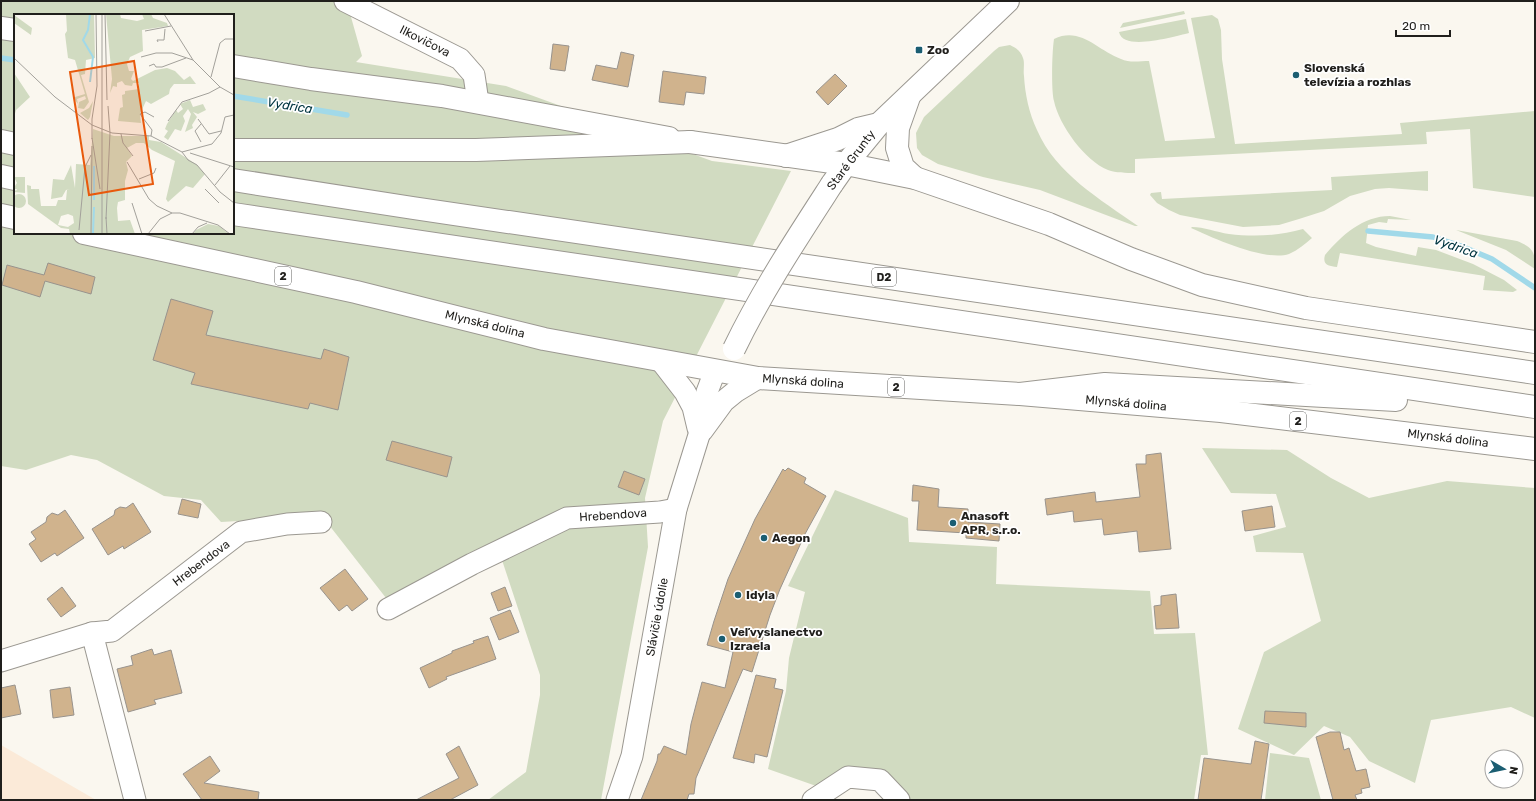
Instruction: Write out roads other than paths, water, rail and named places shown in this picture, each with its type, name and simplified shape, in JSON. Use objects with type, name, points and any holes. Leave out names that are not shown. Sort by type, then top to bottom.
[{"type":"main road","name":"Staré Grunty","points":[[724,372],[751,315],[776,272],[846,164],[878,124],[1008,1]]},
{"type":"main road","points":[[1,28],[14,30]]},
{"type":"main road","points":[[234,66],[311,79],[478,102],[690,142],[846,164],[915,178],[1049,224],[1131,259],[1202,285],[1306,308],[1535,342]]},
{"type":"main road","points":[[910,93],[898,128],[897,148],[903,167],[915,178]]},
{"type":"main road","points":[[786,156],[838,139],[858,129],[878,124]]},
{"type":"main road","points":[[1,141],[14,144]]},
{"type":"main road","points":[[234,150],[476,150],[690,142]]},
{"type":"main road","points":[[1,176],[14,179]]},
{"type":"main road","name":"D2","points":[[234,180],[413,208],[1535,373]]},
{"type":"main road","points":[[234,214],[1535,408]]},
{"type":"main road","points":[[1,215],[14,218]]},
{"type":"main road","name":"Mlynská dolina","points":[[89,234],[356,292],[544,339],[758,378],[1020,394],[1221,412],[1535,449]]},
{"type":"main road","points":[[1020,394],[1105,384],[1535,408]]},
{"type":"street","name":"Ilkovičova","points":[[345,1],[460,59],[474,75],[478,102]]},
{"type":"street","name":"Slávičie údolie","points":[[661,361],[685,392],[693,407],[699,435]]},
{"type":"street","name":"Slávičie údolie","points":[[724,372],[724,401]]},
{"type":"street","name":"Slávičie údolie","points":[[617,800],[632,756],[668,511],[699,435],[707,392],[724,372]]},
{"type":"street","name":"Slávičie údolie","points":[[699,435],[724,401],[735,392],[758,378]]},
{"type":"street","name":"Hrebendova","points":[[388,609],[472,564],[567,518],[668,511]]},
{"type":"street","name":"Hrebendova","points":[[1,661],[92,633],[112,631],[242,532],[287,524],[321,522]]},
{"type":"street","points":[[92,633],[135,800]]},
{"type":"street","points":[[813,800],[848,776],[880,780],[899,800]]},
{"type":"waterway","name":"Vydrica","points":[[1,58],[14,60]]},
{"type":"waterway","name":"Vydrica","points":[[234,96],[347,115]]},
{"type":"waterway","name":"Vydrica","points":[[1368,231],[1433,237],[1461,246],[1492,259],[1535,288]]},
{"type":"place","name":"Zoo","points":[[919,50]]},
{"type":"place","name":"Slovenská televízia a rozhlas","points":[[1296,75]]},
{"type":"place","name":"Anasoft APR, s.r.o.","points":[[953,523]]},
{"type":"place","name":"Aegon","points":[[764,538]]},
{"type":"place","name":"Idyla","points":[[738,595]]},
{"type":"place","name":"Veľvyslanectvo Izraela","points":[[722,639]]}]
